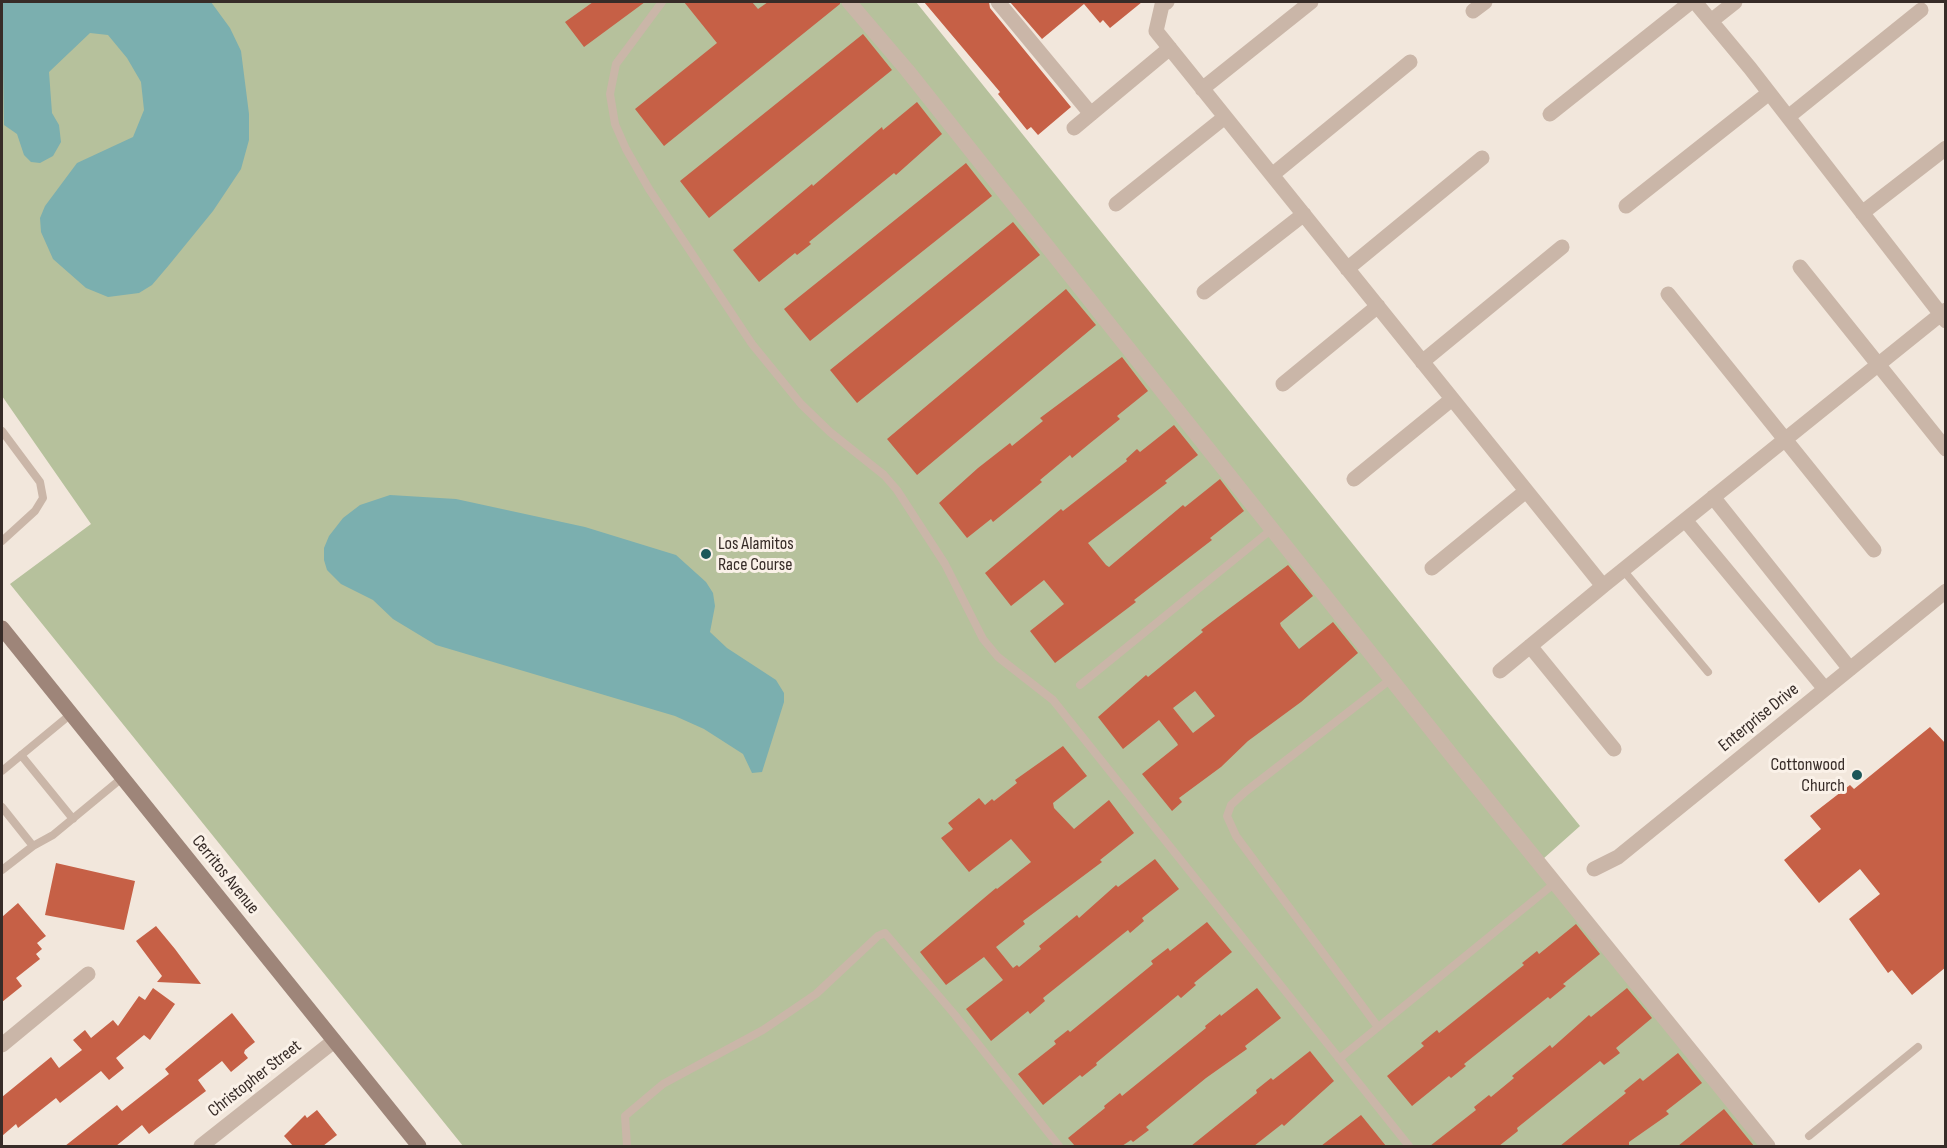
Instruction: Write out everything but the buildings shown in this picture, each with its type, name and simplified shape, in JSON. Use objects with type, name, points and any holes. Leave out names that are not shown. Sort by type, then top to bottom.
[{"type":"main road","name":"Cerritos Avenue","points":[[2,628],[419,1146]]},
{"type":"street","points":[[849,2],[907,70],[1391,679],[1768,1146]]},
{"type":"street","points":[[998,2],[1091,114]]},
{"type":"street","points":[[1202,89],[1311,2]]},
{"type":"street","points":[[1500,671],[1877,365],[1944,315],[1769,93],[1693,2],[1550,114]]},
{"type":"street","points":[[1710,21],[1735,2]]},
{"type":"street","points":[[1163,3],[1156,31],[1603,586]]},
{"type":"street","points":[[1788,117],[1921,10]]},
{"type":"street","points":[[1074,128],[1170,48]]},
{"type":"street","points":[[1272,176],[1410,62]]},
{"type":"street","points":[[1626,206],[1769,93]]},
{"type":"street","points":[[1116,204],[1225,117]]},
{"type":"street","points":[[1862,213],[1946,148]]},
{"type":"street","points":[[1347,268],[1482,158]]},
{"type":"street","points":[[1204,292],[1304,214]]},
{"type":"street","points":[[1422,362],[1562,247]]},
{"type":"street","points":[[1800,267],[1946,449]]},
{"type":"street","points":[[1668,294],[1874,550]]},
{"type":"street","points":[[1283,384],[1378,306]]},
{"type":"street","points":[[1354,479],[1452,399]]},
{"type":"street","points":[[1432,568],[1526,491]]},
{"type":"street","points":[[1713,498],[1850,669]]},
{"type":"street","points":[[1685,520],[1825,689]]},
{"type":"street","name":"Enterprise Drive","points":[[1594,869],[1618,857],[1946,591]]},
{"type":"street","points":[[1530,646],[1614,749]]},
{"type":"street","points":[[2,1045],[88,974]]},
{"type":"street","name":"Christopher Street","points":[[201,1146],[334,1041]]},
{"type":"lane","points":[[662,2],[616,64],[610,94],[615,124],[648,189],[752,344],[801,404],[830,432],[884,475],[897,490],[945,564],[983,639],[998,657],[1053,700],[1409,1146]]},
{"type":"lane","points":[[2,432],[40,482],[43,498],[35,511],[2,541]]},
{"type":"lane","points":[[1080,685],[1272,529]]},
{"type":"lane","points":[[1623,570],[1708,672]]},
{"type":"lane","points":[[1378,1027],[1348,990],[1236,836],[1227,816],[1231,805],[1245,792],[1391,679]]},
{"type":"lane","points":[[2,771],[71,714]]},
{"type":"lane","points":[[21,755],[73,819]]},
{"type":"lane","points":[[2,870],[33,846],[53,835],[122,778]]},
{"type":"lane","points":[[2,807],[33,846]]},
{"type":"lane","points":[[1339,1059],[1555,883]]},
{"type":"lane","points":[[627,1146],[625,1116],[663,1084],[763,1030],[816,994],[878,936],[885,933],[955,1015],[1059,1146]]},
{"type":"lane","points":[[1809,1136],[1918,1047]]},
{"type":"green space","name":"Los Alamitos Race Course","points":[[2,2],[916,2],[1580,826],[1543,859],[1776,1146],[463,1146],[10,584],[91,524],[2,396]]},
{"type":"water","points":[[2,2],[211,2],[230,28],[241,51],[249,114],[249,140],[241,169],[213,211],[169,265],[152,285],[139,293],[108,297],[86,288],[53,259],[41,232],[40,218],[45,206],[77,163],[133,137],[144,110],[141,82],[127,58],[108,35],[90,33],[49,72],[52,113],[59,125],[61,142],[53,156],[40,163],[31,162],[24,155],[17,134],[4,125]]},
{"type":"water","points":[[390,495],[456,499],[585,527],[676,555],[706,582],[713,593],[715,606],[710,632],[727,648],[776,680],[784,693],[784,702],[762,772],[752,773],[743,754],[704,729],[675,716],[436,645],[393,619],[373,600],[341,584],[327,570],[324,560],[324,548],[329,536],[343,518],[360,505]]},
{"type":"place","name":"Los Alamitos Race Course","points":[[706,554]]},
{"type":"place","name":"Cottonwood Church","points":[[1857,775]]}]
